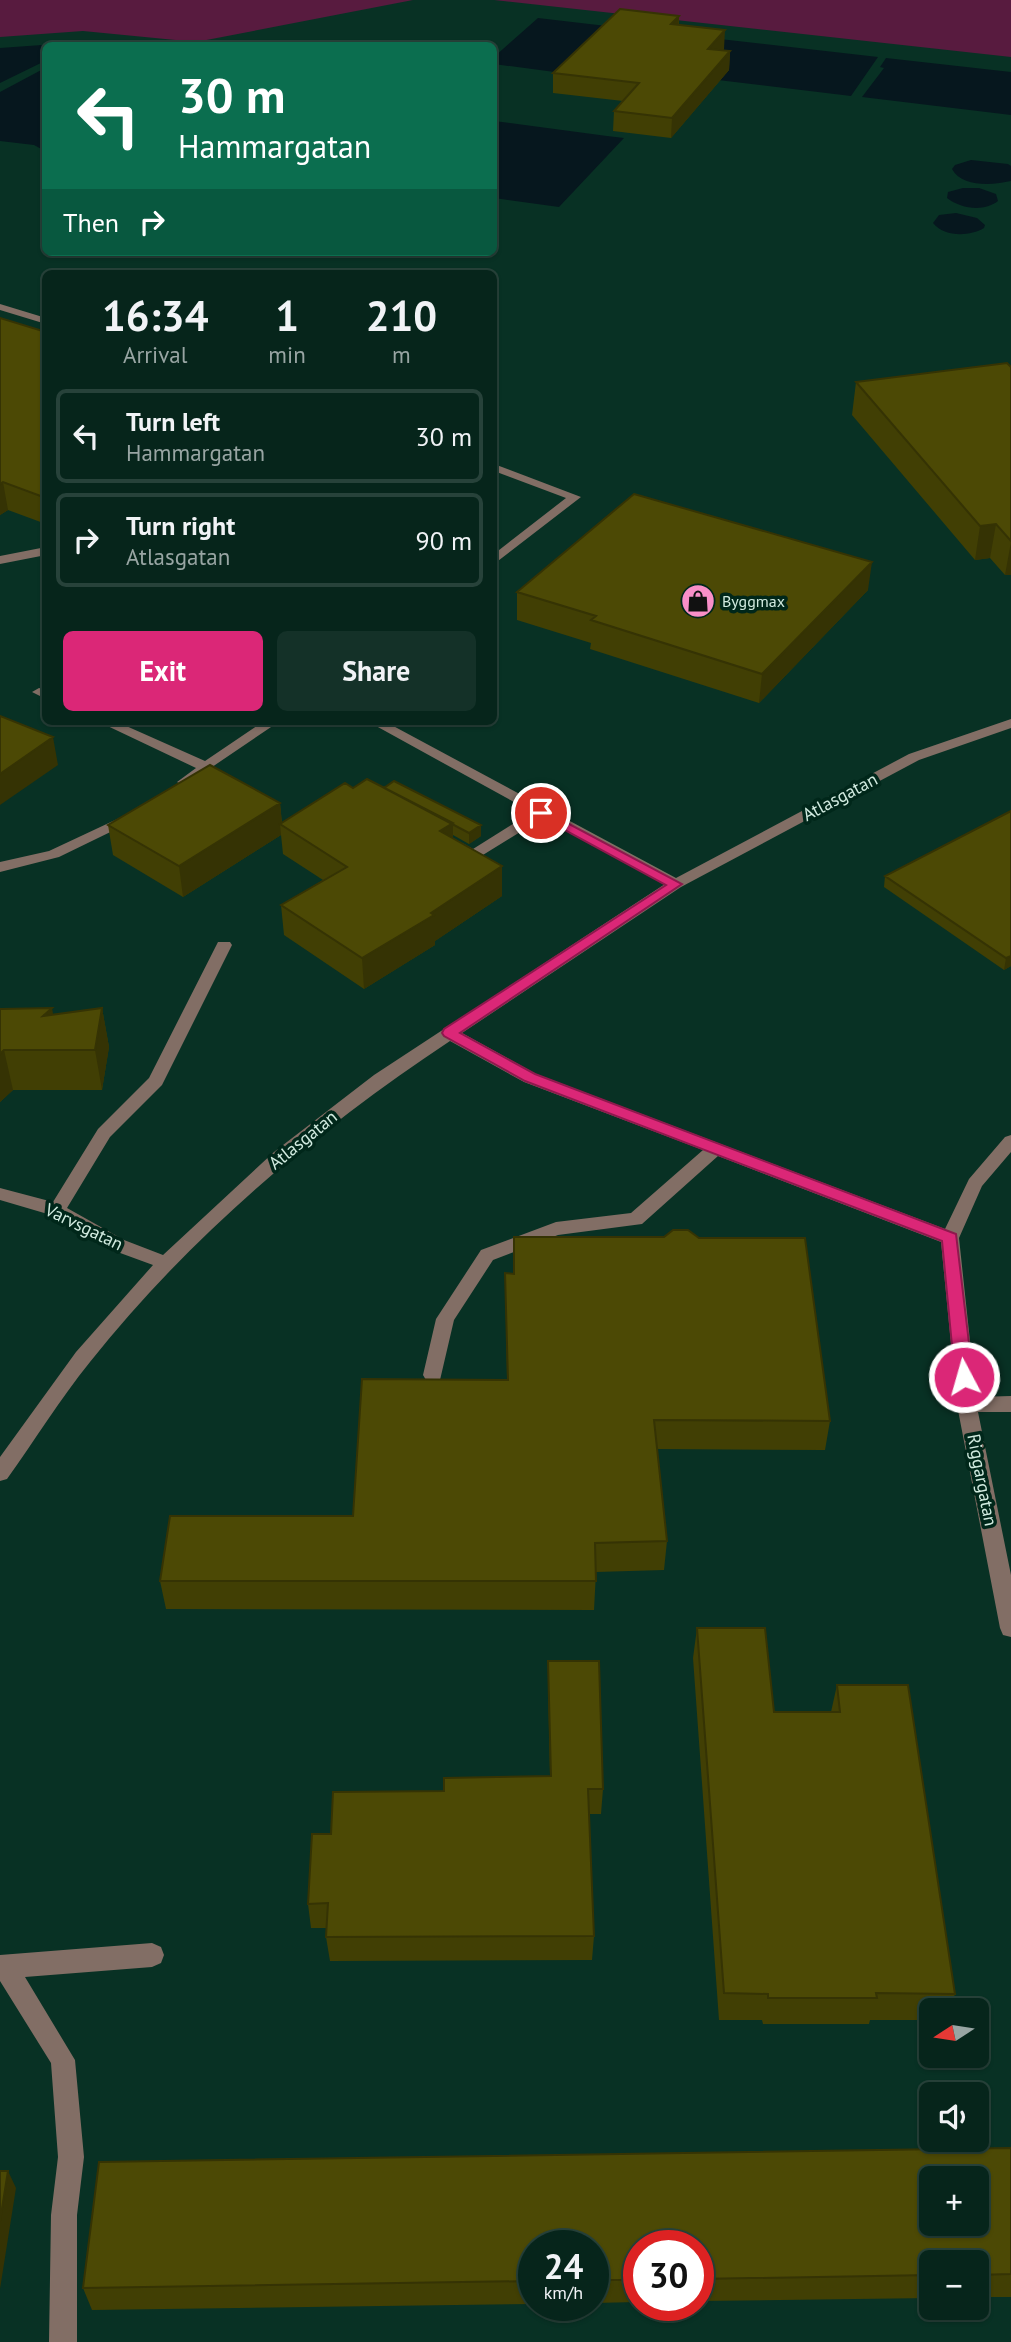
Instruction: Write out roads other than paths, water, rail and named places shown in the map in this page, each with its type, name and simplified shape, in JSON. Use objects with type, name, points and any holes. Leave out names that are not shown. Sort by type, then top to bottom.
[{"type":"street","points":[[0,307],[42,320]]},
{"type":"street","points":[[497,468],[575,497],[497,558]]},
{"type":"street","points":[[0,560],[42,552]]},
{"type":"street","name":"Atlasgatan","points":[[0,1473],[83,1357],[166,1263],[281,1156],[380,1079],[676,884],[914,757],[1011,723]]},
{"type":"street","points":[[113,725],[206,767]]},
{"type":"street","points":[[173,789],[268,725]]},
{"type":"street","points":[[381,725],[676,884]]},
{"type":"street","points":[[0,867],[54,854],[139,812]]},
{"type":"street","points":[[437,836],[473,855],[541,813]]},
{"type":"street","points":[[57,1210],[104,1133],[156,1081],[225,945]]},
{"type":"street","points":[[449,1033],[530,1078],[950,1238],[975,1183],[1011,1141]]},
{"type":"street","points":[[433,1376],[445,1319],[487,1255],[556,1229],[636,1219],[715,1149]]},
{"type":"street","name":"Varvsgatan","points":[[0,1194],[57,1210],[118,1245],[166,1263]]},
{"type":"street","name":"Riggargatan","points":[[950,1238],[967,1405],[1011,1628]]},
{"type":"street","points":[[967,1405],[1011,1404]]},
{"type":"street","points":[[63,2342],[64,2215],[71,2157],[63,2060],[2,1967],[152,1955]]},
{"type":"place","name":"Byggmax","points":[[698,601]]}]
